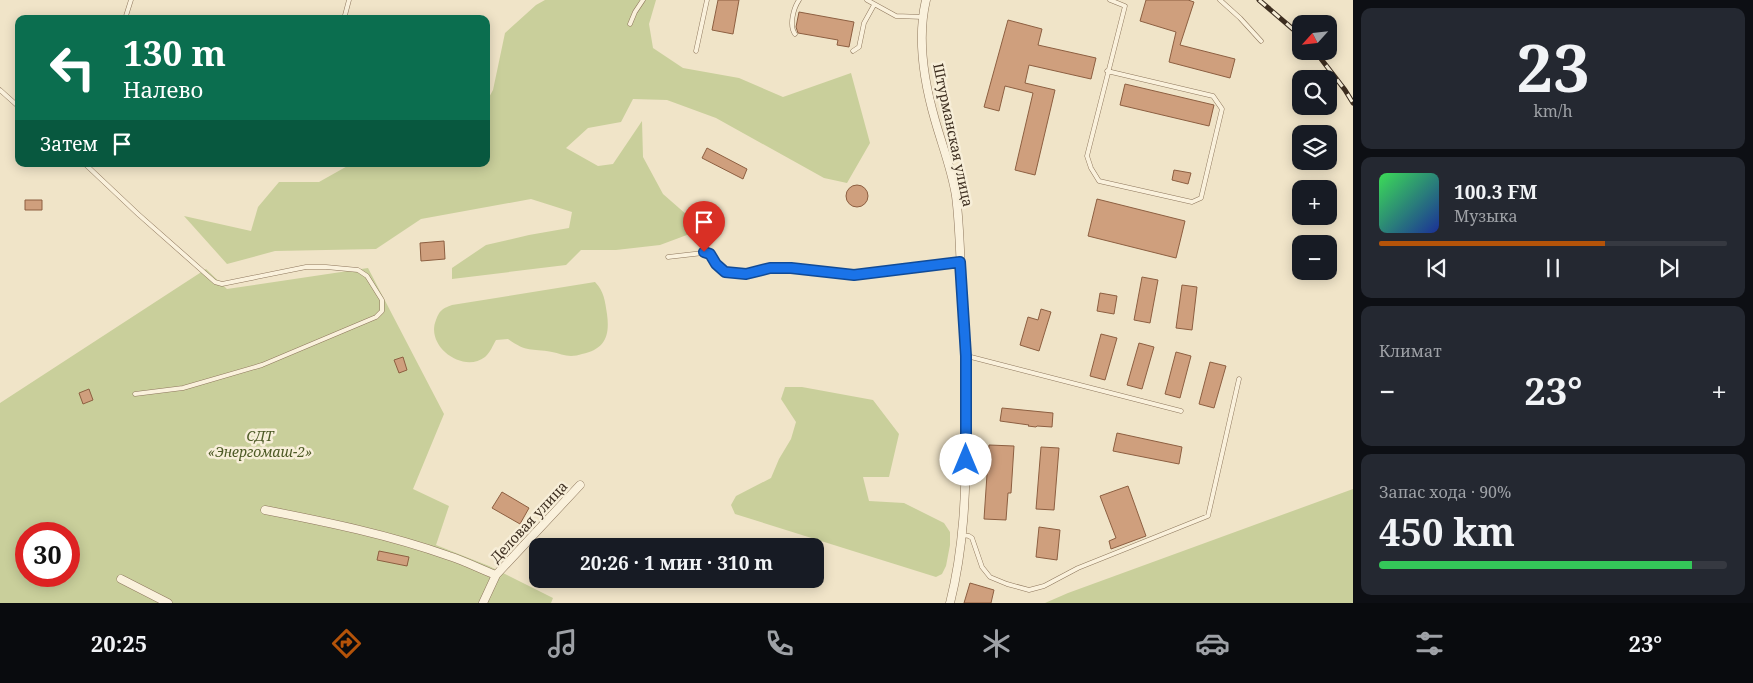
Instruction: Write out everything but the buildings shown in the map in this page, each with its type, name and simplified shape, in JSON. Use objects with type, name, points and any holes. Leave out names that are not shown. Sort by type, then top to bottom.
[{"type":"street","name":"Штурманская улица","points":[[926,0],[923,46],[926,85],[956,196],[966,356],[966,460],[963,535],[950,603]]},
{"type":"street","name":"Деловая улица","points":[[483,603],[496,575],[580,485]]},
{"type":"street","points":[[265,510],[307,518],[402,542],[450,556],[496,575]]},
{"type":"street","points":[[121,579],[168,603]]},
{"type":"lane","points":[[126,15],[131,0]]},
{"type":"lane","points":[[345,15],[349,0]]},
{"type":"lane","points":[[630,24],[643,0]]},
{"type":"lane","points":[[696,51],[707,0]]},
{"type":"lane","points":[[795,34],[791,27],[796,4],[799,0]]},
{"type":"lane","points":[[867,0],[896,16],[924,17]]},
{"type":"lane","points":[[1110,0],[1125,6]]},
{"type":"lane","points":[[1107,71],[1213,96],[1222,109],[1201,198],[1192,202],[1099,181],[1086,156],[1107,71],[1126,0]]},
{"type":"lane","points":[[1220,0],[1261,41]]},
{"type":"lane","points":[[853,51],[859,47],[864,23],[874,5]]},
{"type":"lane","points":[[0,90],[15,103]]},
{"type":"lane","points":[[89,167],[138,214],[215,282],[222,284],[306,267],[358,270],[367,276],[382,300],[382,310],[376,317],[262,365],[183,388],[135,394]]},
{"type":"lane","points":[[668,257],[704,252],[710,254],[716,264],[725,272],[746,274],[770,268],[791,268],[854,275],[960,262]]},
{"type":"lane","points":[[966,356],[1181,411]]},
{"type":"lane","points":[[963,535],[972,538],[982,567],[990,577],[1029,590],[1044,586],[1078,568],[1208,516],[1239,379]]},
{"type":"green space","points":[[545,0],[656,0],[649,24],[653,48],[683,68],[739,78],[783,97],[851,73],[870,143],[847,183],[824,178],[716,118],[667,100],[633,99],[621,122],[588,128],[566,148],[598,166],[613,164],[642,121],[643,157],[663,194],[703,229],[660,245],[616,250],[581,250],[566,265],[452,279],[452,268],[486,245],[569,228],[572,212],[531,199],[421,219],[376,249],[275,251],[227,264],[184,216],[251,231],[258,207],[279,182],[319,182],[346,167],[490,167],[490,96],[493,90],[505,33],[536,5]]},
{"type":"green space","name":"СДТ «Энергомаш-2»","points":[[368,268],[444,414],[413,489],[449,506],[436,545],[489,566],[529,586],[529,588],[533,588],[553,598],[551,603],[0,603],[0,403],[206,269],[227,289]]},
{"type":"green space","points":[[595,282],[604,296],[608,329],[601,345],[590,352],[569,356],[525,348],[508,339],[496,340],[485,357],[467,362],[457,360],[448,355],[436,339],[434,330],[436,320],[443,309],[451,305]]},
{"type":"green space","points":[[785,387],[802,387],[873,400],[899,434],[889,477],[863,477],[869,501],[904,503],[944,523],[950,532],[950,545],[946,566],[942,574],[936,577],[824,542],[824,538],[812,538],[735,514],[731,505],[736,496],[771,478],[779,459],[791,439],[796,422],[781,399]]},
{"type":"green space","points":[[1353,489],[1353,603],[1045,603],[1068,593]]},
{"type":"railway","points":[[1259,0],[1292,28]]},
{"type":"railway","points":[[1322,60],[1353,103]]},
{"type":"route","points":[[704,252],[710,254],[720,269],[725,272],[746,274],[770,268],[791,268],[854,275],[960,262],[966,356],[966,460]]}]
